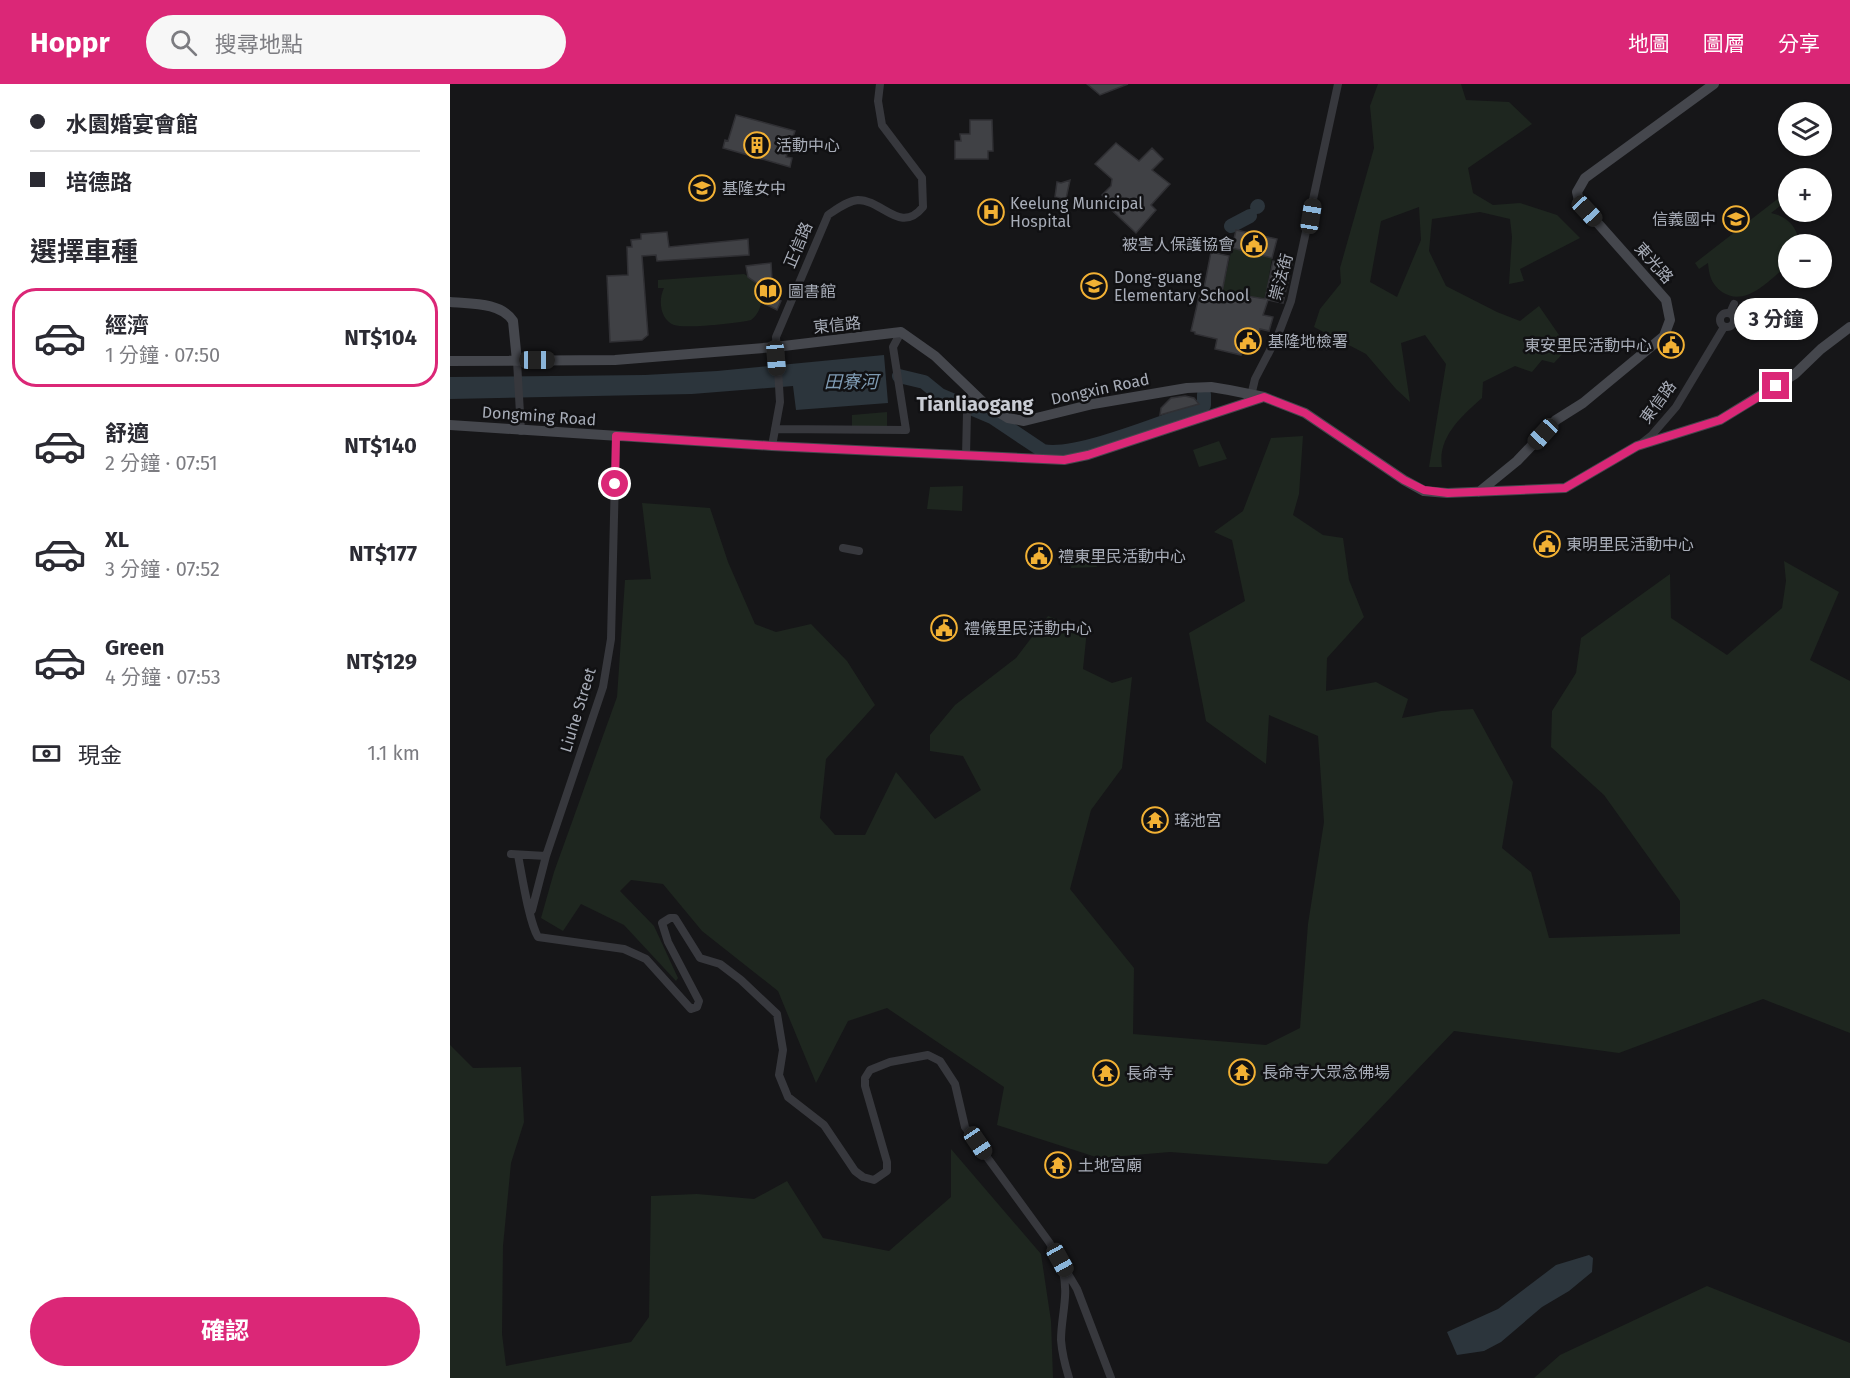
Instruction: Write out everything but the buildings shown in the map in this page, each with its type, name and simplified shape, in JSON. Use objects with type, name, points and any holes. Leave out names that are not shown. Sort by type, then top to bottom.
[{"type":"main road","name":"東光路","points":[[1479,492],[1517,461],[1556,420],[1583,403],[1664,336],[1670,312],[1666,300],[1587,211],[1579,201],[1577,192],[1586,178],[1714,84]]},
{"type":"main road","points":[[450,302],[492,307],[509,316],[513,321],[517,361]]},
{"type":"main road","points":[[1637,446],[1720,420],[1795,374],[1821,349],[1850,327]]},
{"type":"main road","name":"東信路","points":[[775,347],[901,332]]},
{"type":"main road","name":"Dongxin Road","points":[[901,332],[935,356],[970,396],[1000,414],[1024,421],[1094,404],[1187,388],[1211,387],[1250,398]]},
{"type":"main road","points":[[450,361],[615,360],[775,347]]},
{"type":"main road","name":"東信路","points":[[1264,397],[1305,413],[1404,480],[1424,490],[1448,493],[1565,488],[1637,446]]},
{"type":"main road","name":"Dongming Road","points":[[450,425],[772,446],[1064,460],[1088,455],[1250,398],[1264,397]]},
{"type":"street","name":"正信路","points":[[775,347],[776,337],[828,215],[855,200],[872,203],[890,214],[907,218],[923,207],[922,178],[882,125],[878,111],[880,84]]},
{"type":"street","name":"崇法街","points":[[1250,398],[1255,379],[1278,335],[1291,301],[1338,84]]},
{"type":"street","name":"東信路","points":[[1637,446],[1651,436],[1676,408],[1724,327],[1720,317],[1730,313],[1734,304]]},
{"type":"street","points":[[775,429],[906,430],[893,347],[901,332]]},
{"type":"street","points":[[772,446],[779,411],[775,347]]},
{"type":"street","points":[[517,361],[521,431]]},
{"type":"street","points":[[966,456],[967,412],[970,396]]},
{"type":"street","name":"Liuhe Street","points":[[531,913],[546,856],[603,687],[608,661],[611,639],[616,436]]},
{"type":"street","points":[[843,548],[859,551]]},
{"type":"street","points":[[546,856],[514,855],[531,913],[532,927],[538,938],[624,949],[646,959],[691,1009],[697,1007],[699,1001],[668,942],[662,923],[675,918],[700,958],[720,964],[741,980],[777,1014],[783,1050],[779,1075],[788,1097],[824,1125],[855,1172],[863,1177],[874,1180],[886,1171],[886,1162],[865,1086],[870,1070],[914,1056],[928,1056],[940,1061],[955,1084],[965,1127],[1060,1260],[1077,1289],[1111,1378]]},
{"type":"street","points":[[1060,1260],[1065,1279],[1065,1310],[1061,1338],[1063,1359],[1069,1378]]},
{"type":"shaded area","points":[[1378,84],[1461,84],[1466,100],[1509,102],[1532,124],[1468,168],[1473,193],[1493,205],[1520,203],[1557,215],[1580,238],[1520,269],[1524,281],[1509,284],[1512,237],[1510,219],[1480,212],[1432,219],[1429,251],[1446,286],[1520,321],[1539,306],[1568,348],[1554,363],[1542,360],[1532,372],[1515,366],[1483,382],[1482,398],[1459,420],[1447,437],[1441,456],[1442,467],[1429,467],[1446,364],[1425,335],[1401,343],[1410,402],[1366,354],[1314,327],[1320,309],[1341,283],[1340,268],[1374,148],[1370,106]],"holes":[[[1419,207],[1421,240],[1397,297],[1370,282],[1381,221]]]},
{"type":"shaded area","points":[[1778,199],[1778,208],[1771,213],[1778,216],[1778,222],[1791,223],[1797,234],[1778,234],[1778,274],[1749,294],[1731,296],[1722,292],[1711,279],[1708,263],[1699,269],[1695,263]]},
{"type":"shaded area","points":[[1232,248],[1272,258],[1265,299],[1222,292]]},
{"type":"shaded area","points":[[744,274],[755,283],[761,295],[760,308],[751,320],[680,326],[669,322],[663,314],[661,304],[664,288],[658,288],[658,280]]},
{"type":"shaded area","points":[[887,412],[887,430],[852,430],[852,415]]},
{"type":"shaded area","points":[[1303,436],[1299,494],[1293,515],[1323,535],[1343,538],[1349,580],[1364,617],[1327,658],[1326,691],[1376,682],[1408,699],[1402,718],[1441,711],[1473,709],[1513,782],[1502,848],[1531,872],[1549,938],[1680,934],[1680,901],[1604,795],[1551,747],[1552,711],[1576,673],[1581,638],[1670,574],[1671,618],[1727,655],[1782,608],[1786,581],[1784,561],[1839,592],[1810,660],[1850,681],[1850,1033],[1763,999],[1619,1053],[1454,1031],[1327,1164],[1170,1152],[1099,1158],[997,1125],[1004,1087],[887,1008],[848,1021],[816,1083],[778,991],[702,931],[663,884],[631,880],[620,891],[654,926],[678,978],[676,981],[624,925],[581,904],[563,931],[541,918],[554,872],[617,697],[625,580],[651,579],[642,503],[710,508],[728,562],[755,624],[776,632],[811,624],[847,661],[875,705],[826,759],[820,818],[835,835],[865,835],[896,772],[935,819],[981,790],[963,756],[930,751],[930,735],[955,705],[1016,658],[1048,616],[1087,630],[1083,669],[1112,683],[1132,677],[1122,768],[1091,810],[1070,889],[1134,968],[1133,1034],[1266,1045],[1300,1028],[1308,924],[1324,822],[1318,736],[1269,715],[1266,764],[1206,721],[1189,633],[1245,601],[1232,540],[1214,532],[1243,511],[1271,438]]},
{"type":"shaded area","points":[[1219,441],[1227,459],[1199,467],[1193,450]]},
{"type":"shaded area","points":[[963,486],[962,511],[927,509],[930,487]]},
{"type":"shaded area","points":[[1090,548],[1097,567],[1071,568],[1073,549]]},
{"type":"shaded area","points":[[450,1045],[473,1068],[521,1067],[524,1122],[511,1163],[503,1246],[502,1334],[506,1366],[631,1342],[649,1317],[651,1196],[697,1194],[754,1199],[787,1181],[823,1238],[889,1251],[951,1197],[951,1149],[1041,1254],[1051,1321],[1053,1378],[450,1378]]},
{"type":"shaded area","points":[[1707,1286],[1850,1343],[1850,1378],[1534,1378],[1560,1355]]},
{"type":"water","name":"田寮河","points":[[884,355],[888,403],[796,410],[793,386],[692,394],[450,399],[450,377],[645,375],[717,371]]},
{"type":"water","points":[[1589,1255],[1593,1258],[1592,1272],[1569,1291],[1542,1307],[1501,1342],[1484,1351],[1457,1355],[1447,1332],[1498,1309],[1556,1265]]},
{"type":"waterway","name":"田寮河","points":[[1231,226],[1250,216]]},
{"type":"waterway","name":"田寮河","points":[[899,376],[924,382],[940,395],[992,417],[1043,451],[1058,452],[1098,444],[1200,409],[1204,405],[1204,394]]},
{"type":"place","name":"活動中心","points":[[757,145]]},
{"type":"place","name":"基隆女中","points":[[702,188]]},
{"type":"place","name":"Keelung Municipal Hospital","points":[[991,212]]},
{"type":"place","name":"信義國中","points":[[1736,219]]},
{"type":"place","name":"被害人保護協會","points":[[1254,244]]},
{"type":"place","name":"Dong-guang Elementary School","points":[[1094,286]]},
{"type":"place","name":"圖書館","points":[[768,291]]},
{"type":"place","name":"基隆地檢署","points":[[1248,341]]},
{"type":"place","name":"東安里民活動中心","points":[[1671,345]]},
{"type":"place","name":"東明里民活動中心","points":[[1547,544]]},
{"type":"place","name":"禮東里民活動中心","points":[[1039,556]]},
{"type":"place","name":"禮儀里民活動中心","points":[[944,628]]},
{"type":"place","name":"瑤池宮","points":[[1155,820]]},
{"type":"place","name":"長命寺大眾念佛場","points":[[1242,1072]]},
{"type":"place","name":"長命寺","points":[[1106,1073]]},
{"type":"place","name":"土地宮廟","points":[[1058,1165]]},
{"type":"district","name":"Tianliaogang","points":[[975,404]]},
{"type":"route","points":[[615,484],[616,436],[1064,460],[1088,455],[1264,397],[1305,413],[1404,480],[1424,490],[1448,493],[1565,488],[1637,446],[1720,420],[1776,386]]}]
